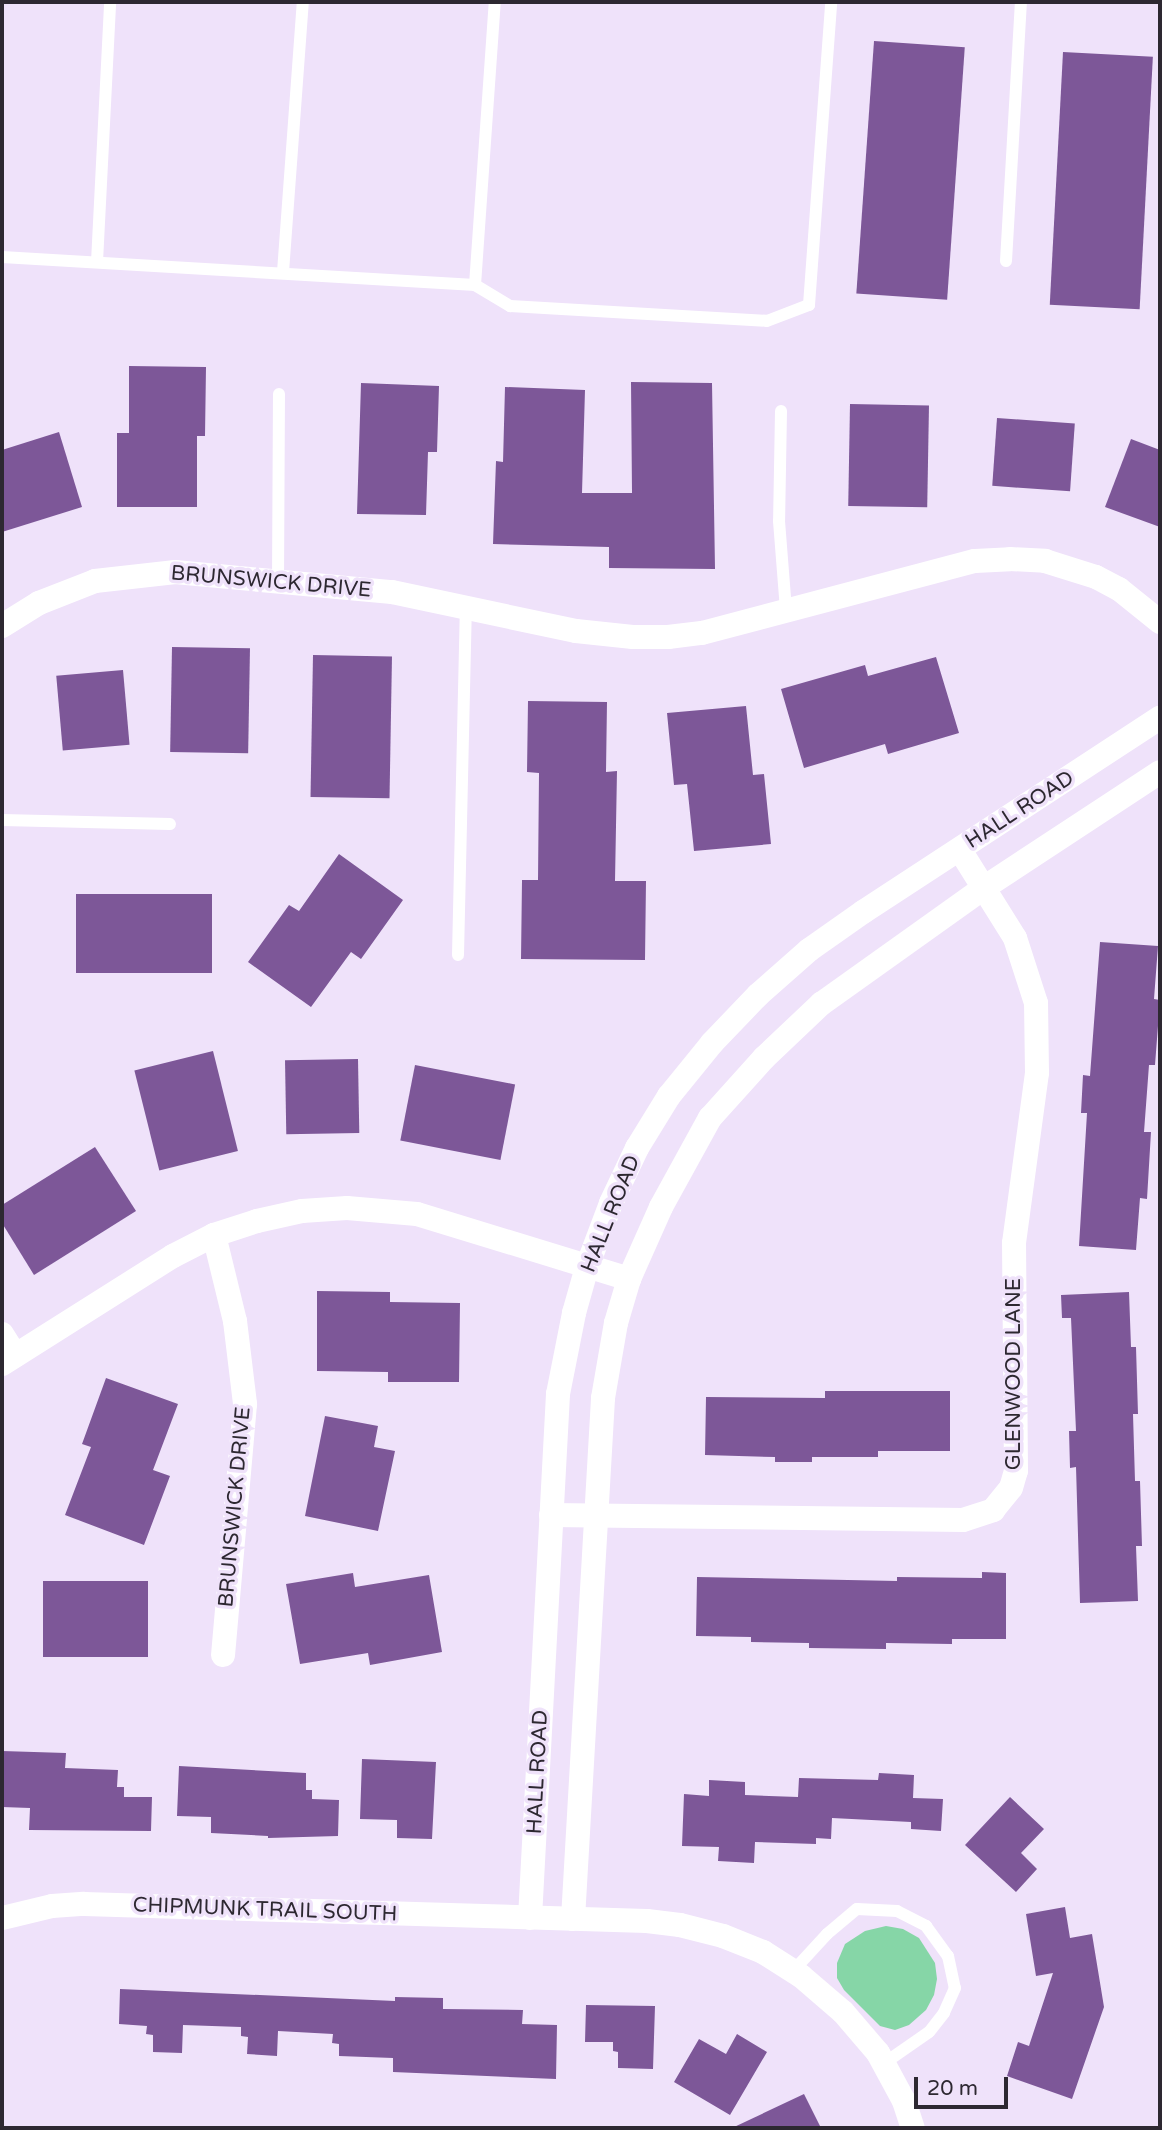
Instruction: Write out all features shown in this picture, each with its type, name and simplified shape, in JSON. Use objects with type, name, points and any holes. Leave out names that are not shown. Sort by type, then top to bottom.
[{"type":"street","points":[[466,607],[576,631],[633,638],[702,633],[975,561],[1010,559],[1045,561],[1096,577],[1119,589],[1160,622]]},
{"type":"street","name":"BRUNSWICK DRIVE","points":[[2,626],[67,590],[125,576],[175,572],[392,592],[466,607]]},
{"type":"street","name":"HALL ROAD","points":[[530,1918],[558,1394],[574,1312],[587,1267],[611,1203],[637,1148],[669,1096],[712,1043],[758,995],[809,950],[1160,718]]},
{"type":"street","name":"HALL ROAD","points":[[573,1919],[603,1398],[616,1323],[629,1279],[661,1207],[710,1118],[764,1058],[821,1004],[985,887],[1160,772]]},
{"type":"street","name":"GLENWOOD LANE","points":[[551,1515],[963,1520],[993,1510],[1011,1488],[1016,1471],[1014,1243],[1037,1073],[1038,1027],[1031,978],[1015,937],[960,850]]},
{"type":"street","points":[[2,1334],[8,1360],[173,1256],[215,1235],[257,1221],[302,1212],[347,1208],[384,1209],[450,1222],[629,1279]]},
{"type":"street","name":"BRUNSWICK DRIVE","points":[[215,1235],[235,1321],[245,1404],[223,1655]]},
{"type":"street","name":"CHIPMUNK TRAIL SOUTH","points":[[2,1918],[52,1906],[84,1904],[530,1918]]},
{"type":"street","points":[[530,1918],[680,1925],[723,1936],[763,1952],[793,1971],[843,2012],[883,2064],[904,2101],[913,2128]]},
{"type":"lane","points":[[97,262],[110,2]]},
{"type":"lane","points":[[284,272],[303,2]]},
{"type":"lane","points":[[475,285],[495,2]]},
{"type":"lane","points":[[2,257],[475,285],[510,306],[767,321],[809,305],[831,2]]},
{"type":"lane","points":[[1006,261],[1021,2]]},
{"type":"lane","points":[[278,582],[279,394]]},
{"type":"lane","points":[[781,411],[779,521],[786,610]]},
{"type":"lane","points":[[458,955],[466,607]]},
{"type":"lane","points":[[2,821],[170,824]]},
{"type":"lane","points":[[793,1971],[827,1934],[857,1909],[897,1911],[926,1926],[948,1956],[954,1988],[944,2013],[929,2032],[883,2064]]},
{"type":"green space","points":[[886,1926],[903,1929],[919,1938],[935,1963],[937,1979],[934,1995],[926,2010],[909,2025],[895,2030],[880,2026],[844,1990],[837,1978],[837,1963],[845,1944],[865,1931]]},
{"type":"building","points":[[874,41],[965,47],[947,300],[856,293]]},
{"type":"building","points":[[1063,52],[1153,57],[1140,309],[1050,305]]},
{"type":"building","points":[[129,366],[206,367],[205,436],[197,436],[197,507],[117,507],[117,433],[129,433]]},
{"type":"building","points":[[631,382],[712,383],[715,569],[609,568],[609,547],[493,544],[496,461],[503,462],[505,387],[585,390],[582,493],[632,493]]},
{"type":"building","points":[[361,383],[439,386],[437,452],[428,452],[426,515],[357,514]]},
{"type":"building","points":[[850,404],[929,405],[927,507],[848,506]]},
{"type":"building","points":[[997,418],[1075,423],[1070,491],[992,486]]},
{"type":"building","points":[[59,432],[82,507],[2,532],[2,450]]},
{"type":"building","points":[[1131,439],[1160,450],[1160,527],[1105,507]]},
{"type":"building","points":[[172,647],[250,648],[248,753],[170,752]]},
{"type":"building","points":[[313,655],[392,656],[390,798],[311,797]]},
{"type":"building","points":[[936,657],[959,733],[888,754],[885,744],[804,768],[781,689],[865,665],[868,676]]},
{"type":"building","points":[[123,670],[130,745],[63,751],[56,676]]},
{"type":"building","points":[[528,701],[607,702],[606,772],[617,771],[615,881],[646,881],[645,960],[521,959],[522,880],[538,880],[539,773],[527,772]]},
{"type":"building","points":[[746,706],[753,775],[764,774],[771,844],[694,851],[687,784],[674,785],[667,713]]},
{"type":"building","points":[[339,854],[403,900],[361,959],[351,952],[311,1007],[248,962],[289,905],[299,911]]},
{"type":"building","points":[[76,894],[212,894],[212,973],[76,973]]},
{"type":"building","points":[[1100,942],[1158,946],[1154,999],[1160,1000],[1155,1065],[1149,1065],[1144,1132],[1151,1132],[1147,1199],[1140,1198],[1136,1250],[1079,1246],[1087,1113],[1081,1113],[1083,1075],[1090,1076]]},
{"type":"building","points":[[213,1051],[238,1151],[159,1171],[134,1071]]},
{"type":"building","points":[[358,1059],[359,1133],[286,1134],[285,1060]]},
{"type":"building","points":[[415,1065],[515,1084],[500,1160],[400,1141]]},
{"type":"building","points":[[95,1147],[136,1211],[34,1275],[2,1223],[2,1205]]},
{"type":"building","points":[[317,1291],[390,1292],[390,1302],[460,1303],[459,1382],[388,1382],[388,1372],[317,1371]]},
{"type":"building","points":[[1129,1292],[1131,1347],[1136,1347],[1138,1414],[1133,1414],[1135,1481],[1140,1481],[1142,1546],[1136,1546],[1138,1601],[1080,1603],[1076,1467],[1070,1468],[1069,1431],[1076,1431],[1071,1318],[1062,1318],[1061,1295]]},
{"type":"building","points":[[106,1378],[178,1404],[153,1470],[170,1476],[144,1545],[65,1515],[91,1447],[82,1444]]},
{"type":"building","points":[[825,1391],[950,1391],[950,1451],[878,1451],[878,1457],[812,1457],[812,1462],[775,1462],[775,1457],[705,1455],[706,1397],[825,1398]]},
{"type":"building","points":[[325,1416],[378,1426],[374,1447],[395,1451],[378,1531],[305,1516]]},
{"type":"building","points":[[982,1572],[1006,1573],[1006,1639],[952,1639],[952,1644],[886,1643],[886,1649],[809,1648],[809,1643],[751,1642],[751,1637],[696,1636],[697,1577],[897,1581],[897,1577],[982,1578]]},
{"type":"building","points":[[353,1573],[355,1587],[429,1575],[442,1652],[370,1665],[368,1653],[300,1664],[286,1584]]},
{"type":"building","points":[[43,1581],[148,1581],[148,1657],[43,1657]]},
{"type":"building","points":[[2,1751],[66,1753],[65,1768],[118,1770],[117,1787],[124,1787],[124,1797],[152,1797],[151,1831],[29,1830],[30,1808],[2,1807]]},
{"type":"building","points":[[362,1759],[436,1762],[432,1839],[397,1838],[397,1820],[360,1819]]},
{"type":"building","points":[[179,1766],[306,1773],[306,1790],[312,1790],[312,1799],[339,1800],[338,1836],[268,1838],[211,1833],[211,1817],[177,1816]]},
{"type":"building","points":[[879,1773],[914,1775],[913,1798],[943,1799],[941,1831],[911,1829],[911,1822],[832,1818],[831,1839],[816,1838],[816,1844],[755,1842],[754,1863],[718,1861],[719,1847],[682,1846],[684,1794],[709,1796],[709,1780],[745,1782],[745,1795],[798,1797],[799,1778],[878,1780]]},
{"type":"building","points":[[1010,1797],[1044,1829],[1021,1853],[1037,1869],[1016,1892],[965,1845]]},
{"type":"building","points":[[1065,1907],[1070,1938],[1092,1934],[1104,2007],[1072,2099],[1007,2076],[1018,2042],[1029,2046],[1053,1973],[1036,1976],[1026,1914]]},
{"type":"building","points":[[120,1989],[395,2001],[395,1997],[443,1998],[443,2009],[523,2010],[522,2024],[557,2025],[556,2079],[393,2072],[393,2058],[339,2056],[339,2044],[332,2043],[333,2034],[278,2031],[277,2056],[247,2054],[248,2037],[241,2036],[241,2027],[183,2025],[182,2053],[153,2052],[153,2035],[146,2034],[147,2026],[119,2024]]},
{"type":"building","points":[[586,2005],[655,2006],[653,2069],[618,2068],[618,2052],[613,2051],[613,2042],[585,2042]]},
{"type":"building","points":[[737,2034],[767,2052],[730,2115],[674,2082],[699,2039],[726,2054]]},
{"type":"building","points":[[804,2094],[821,2128],[732,2128]]}]
